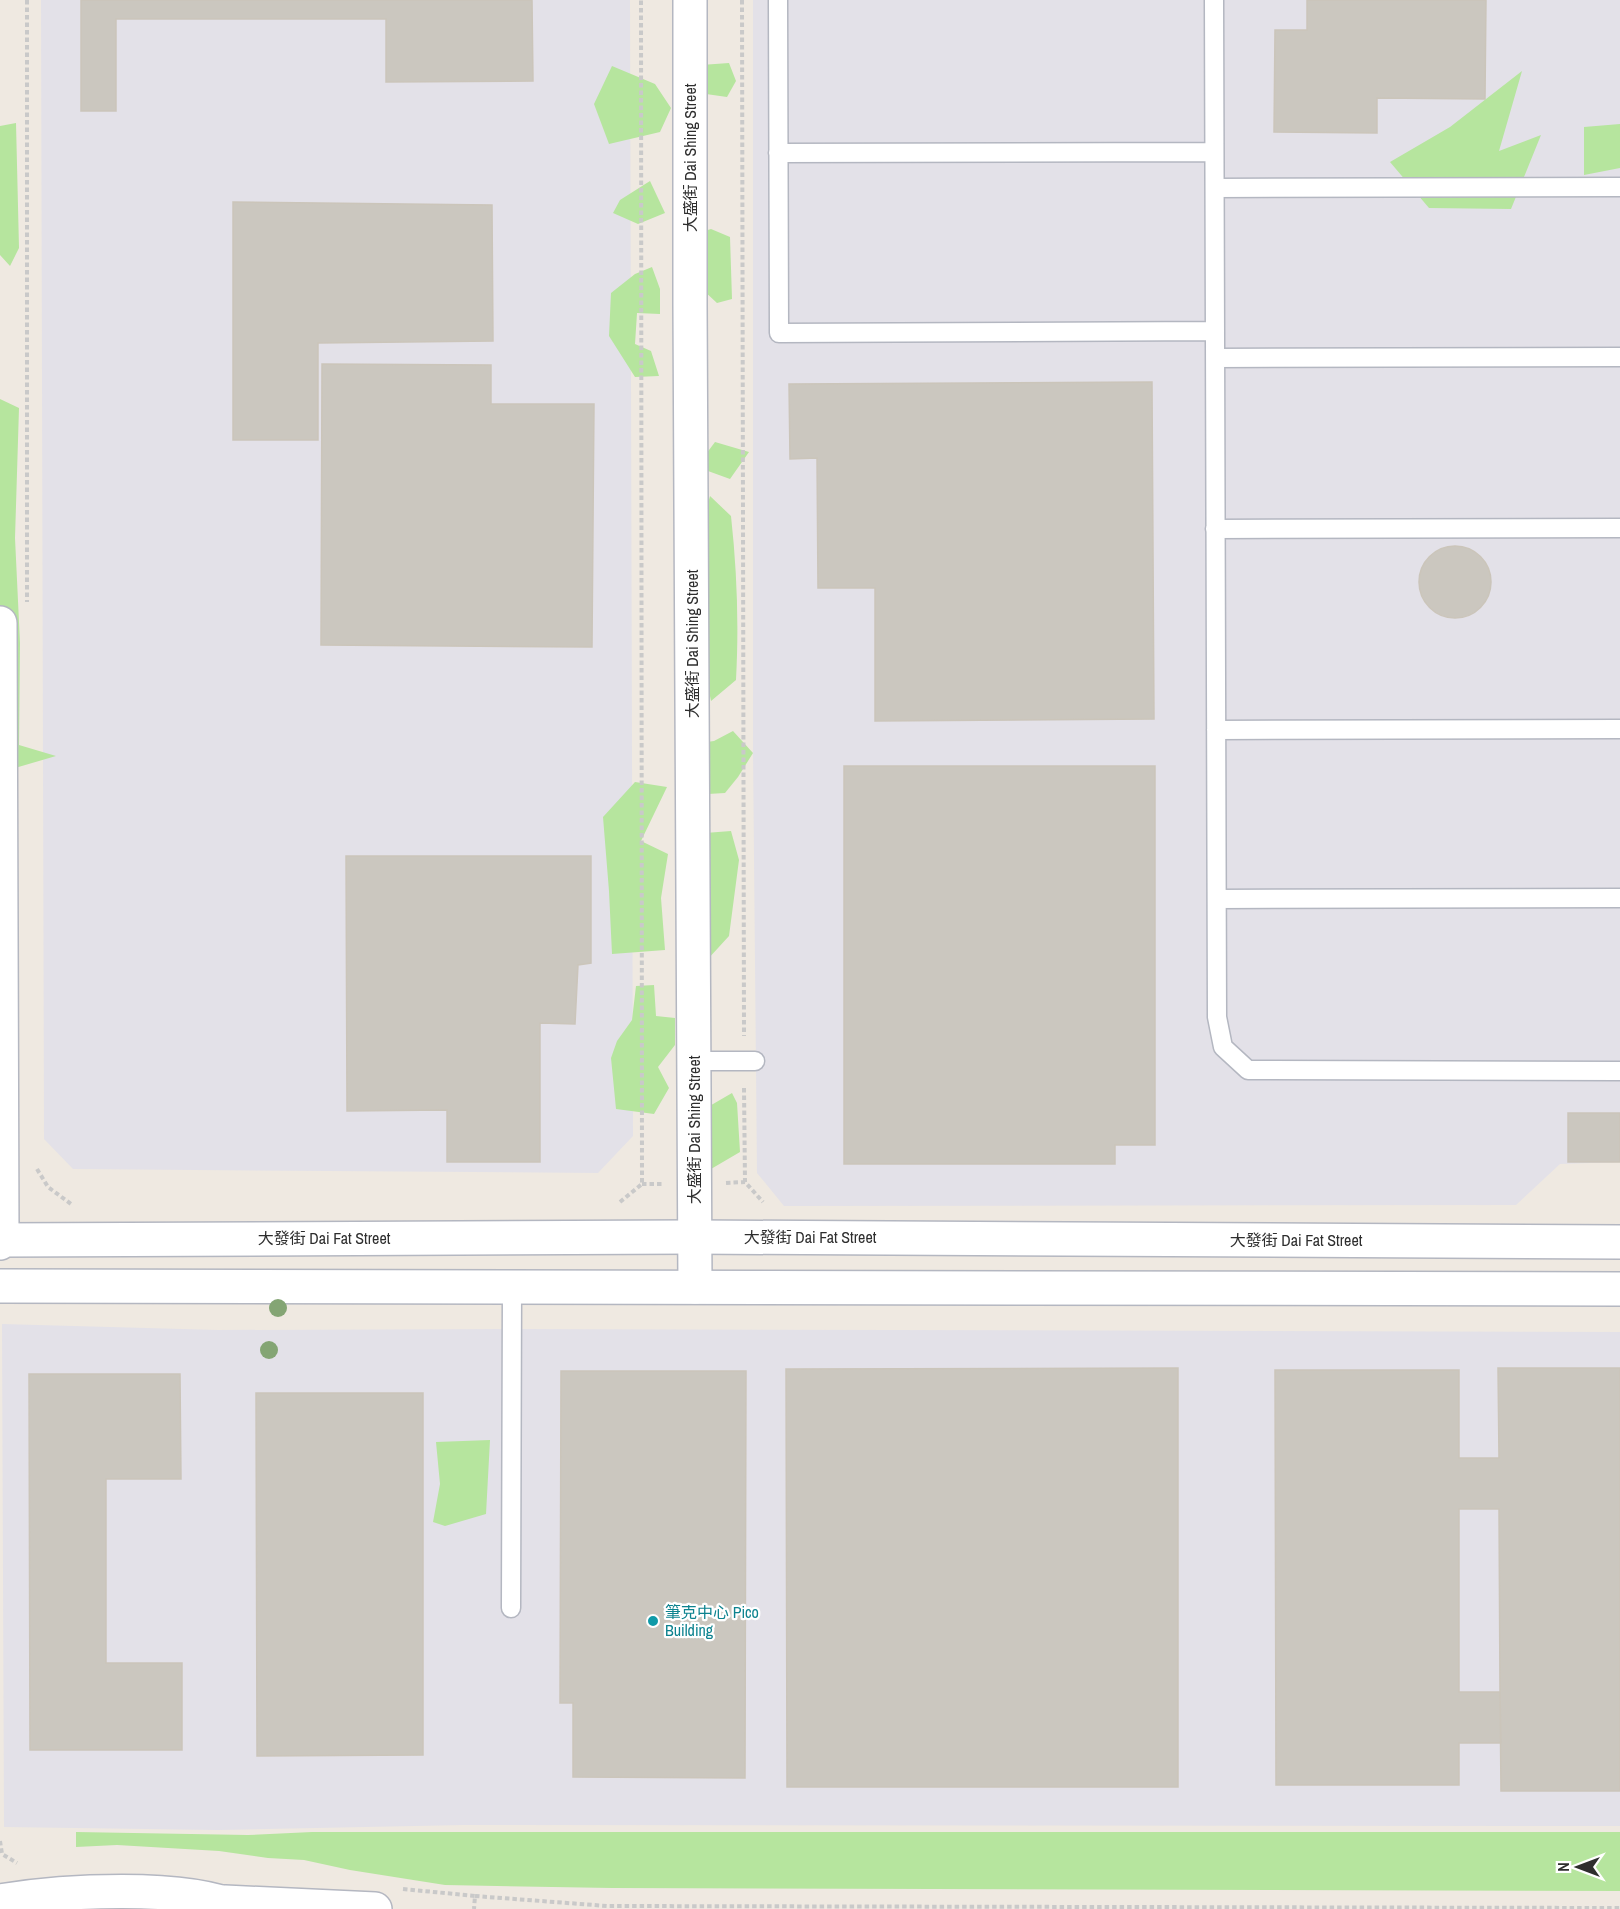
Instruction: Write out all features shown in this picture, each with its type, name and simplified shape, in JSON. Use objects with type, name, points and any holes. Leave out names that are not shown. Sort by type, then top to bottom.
[{"type":"street","name":"大盛街 Dai Shing Street","points":[[690,0],[696,1287]]},
{"type":"street","points":[[1,1241],[14,615]]},
{"type":"street","name":"大發街 Dai Fat Street","points":[[1,1241],[694,1237],[1620,1242]]},
{"type":"street","points":[[0,1286],[1620,1289]]},
{"type":"street","points":[[0,1901],[91,1893],[167,1893],[232,1905],[375,1909]]},
{"type":"lane","points":[[778,0],[779,333],[1215,332]]},
{"type":"lane","points":[[1214,0],[1217,1017],[1223,1047],[1248,1070],[1620,1071]]},
{"type":"lane","points":[[778,153],[1214,152]]},
{"type":"lane","points":[[1215,188],[1620,188]]},
{"type":"lane","points":[[1215,358],[1620,357]]},
{"type":"lane","points":[[1215,529],[1620,528]]},
{"type":"lane","points":[[1216,730],[1620,729]]},
{"type":"lane","points":[[1217,899],[1620,898]]},
{"type":"lane","points":[[694,1061],[750,1061]]},
{"type":"lane","points":[[511,1608],[512,1287]]},
{"type":"path","points":[[14,615],[27,0]]},
{"type":"path","points":[[619,1203],[642,1184],[641,0]]},
{"type":"path","points":[[742,0],[750,1061],[745,1182],[767,1206]]},
{"type":"path","points":[[32,1160],[48,1187],[75,1208]]},
{"type":"path","points":[[475,1896],[607,1906],[1620,1908]]},
{"type":"shaded area","points":[[41,0],[630,0],[633,1136],[598,1173],[73,1169],[44,1139]]},
{"type":"shaded area","points":[[753,0],[1620,0],[1620,1162],[1560,1164],[1516,1205],[784,1206],[757,1173],[753,753]]},
{"type":"shaded area","points":[[2,1324],[218,1330],[1620,1332],[1620,1826],[464,1825],[218,1830],[4,1827]]},
{"type":"green space","points":[[729,63],[736,81],[727,97],[706,94],[701,65]]},
{"type":"green space","points":[[612,66],[655,84],[671,108],[660,132],[609,144],[594,104]]},
{"type":"green space","points":[[1522,71],[1499,151],[1541,135],[1511,209],[1429,208],[1390,162],[1450,127]]},
{"type":"green space","points":[[16,123],[19,248],[10,266],[0,255],[0,126]]},
{"type":"green space","points":[[1620,124],[1620,168],[1584,175],[1584,127]]},
{"type":"green space","points":[[650,181],[665,213],[638,224],[613,213],[620,200]]},
{"type":"green space","points":[[711,229],[730,237],[732,299],[717,303],[703,290],[701,232]]},
{"type":"green space","points":[[652,267],[660,289],[660,314],[637,313],[635,344],[651,351],[659,376],[635,377],[609,336],[611,293],[635,274]]},
{"type":"green space","points":[[0,399],[19,408],[15,538],[20,643],[19,745],[56,756],[15,768],[0,843]]},
{"type":"green space","points":[[715,442],[749,452],[730,479],[708,471],[706,454]]},
{"type":"green space","points":[[710,496],[731,516],[737,618],[736,680],[711,701],[706,676],[698,539]]},
{"type":"green space","points":[[733,731],[753,753],[725,793],[708,794],[707,742],[714,741]]},
{"type":"green space","points":[[635,782],[667,787],[641,841],[668,854],[661,898],[665,950],[612,954],[603,817]]},
{"type":"green space","points":[[731,831],[739,860],[729,936],[707,960],[701,925],[710,899],[705,833]]},
{"type":"green space","points":[[654,985],[656,1016],[675,1018],[675,1045],[658,1067],[669,1088],[654,1114],[616,1109],[611,1058],[617,1041],[632,1020],[636,986]]},
{"type":"green space","points":[[732,1093],[737,1103],[740,1152],[711,1169],[701,1111]]},
{"type":"green space","points":[[490,1440],[486,1514],[445,1526],[433,1522],[440,1484],[436,1442]]},
{"type":"green space","points":[[76,1832],[248,1835],[312,1832],[1620,1832],[1620,1891],[612,1888],[445,1885],[350,1870],[304,1860],[268,1858],[219,1851],[117,1845],[76,1847]]},
{"type":"building","points":[[81,0],[532,0],[533,81],[386,82],[386,19],[116,19],[116,111],[81,111]]},
{"type":"building","points":[[1307,0],[1486,0],[1485,99],[1377,98],[1377,133],[1274,132],[1275,30],[1307,30]]},
{"type":"building","points":[[233,202],[492,205],[493,341],[318,343],[318,440],[233,440]]},
{"type":"building","points":[[322,364],[491,365],[491,404],[594,404],[592,647],[321,645]]},
{"type":"building","points":[[1152,382],[1154,719],[875,721],[875,588],[818,588],[817,458],[790,459],[789,384]]},
{"type":"building","points":[[1455,546],[1475,552],[1485,562],[1491,582],[1485,602],[1475,612],[1455,618],[1435,612],[1425,602],[1419,582],[1425,562],[1435,552]]},
{"type":"building","points":[[844,766],[1155,766],[1155,1145],[1115,1145],[1115,1164],[844,1164]]},
{"type":"building","points":[[346,856],[591,856],[591,963],[578,965],[575,1024],[540,1023],[540,1162],[447,1162],[447,1110],[347,1111]]},
{"type":"building","points":[[1568,1113],[1620,1113],[1620,1162],[1568,1162]]},
{"type":"building","points":[[1178,1368],[1178,1787],[787,1787],[786,1369]]},
{"type":"building","points":[[1498,1368],[1620,1368],[1620,1791],[1501,1791],[1501,1743],[1459,1743],[1459,1785],[1276,1785],[1275,1370],[1459,1370],[1459,1458],[1499,1458]],"holes":[[[1459,1509],[1499,1509],[1500,1692],[1459,1692]]]},
{"type":"building","name":"筆克中心 Pico Building","points":[[561,1371],[746,1371],[745,1778],[573,1777],[573,1703],[560,1703]]},
{"type":"building","points":[[29,1374],[180,1374],[181,1479],[106,1479],[106,1663],[182,1663],[182,1750],[30,1750]]},
{"type":"building","points":[[256,1393],[423,1393],[423,1755],[257,1756]]},
{"type":"place","name":"筆克中心 Pico Building","points":[[653,1621]]}]
